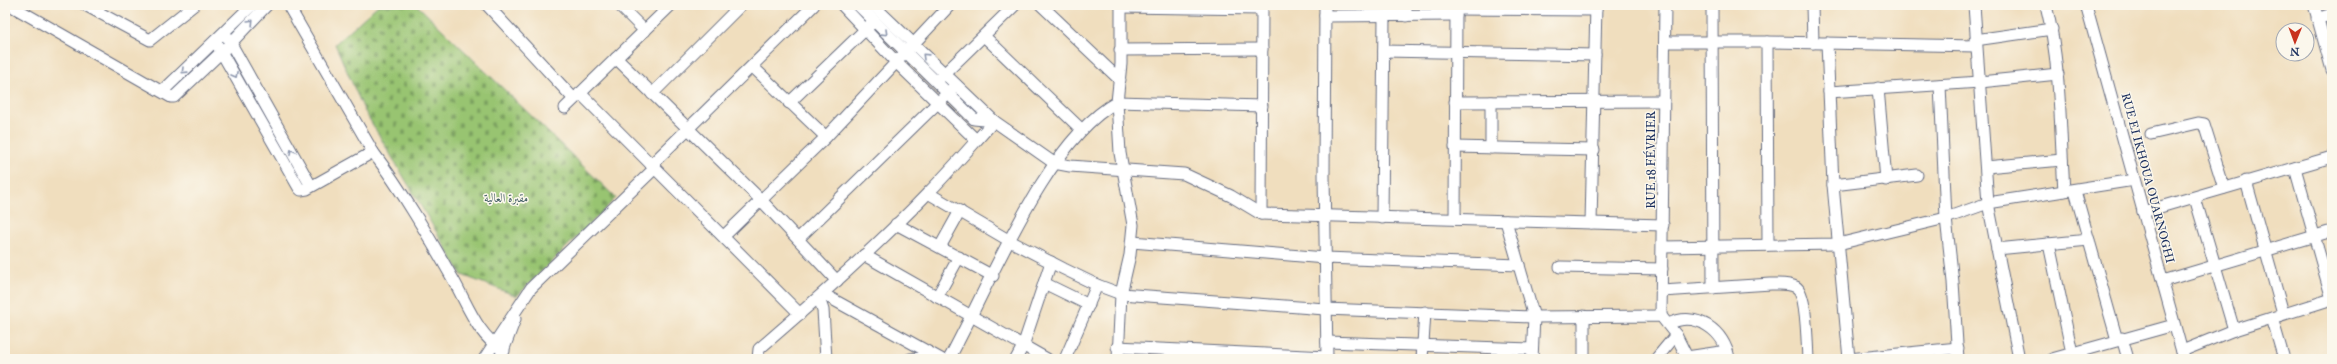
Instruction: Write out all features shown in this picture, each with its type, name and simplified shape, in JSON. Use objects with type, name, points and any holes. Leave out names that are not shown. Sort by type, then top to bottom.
[{"type":"street","points":[[10,5],[26,9],[161,90],[168,96],[174,97],[231,43],[267,5]]},
{"type":"street","points":[[85,5],[101,9],[150,40],[194,5]]},
{"type":"street","points":[[161,90],[167,87],[216,42],[252,5]]},
{"type":"street","points":[[288,5],[373,152],[387,172],[453,280],[481,331],[502,355],[520,307]]},
{"type":"street","points":[[487,5],[577,96],[724,236],[800,314]]},
{"type":"street","points":[[620,5],[645,31]]},
{"type":"street","points":[[565,108],[671,5]]},
{"type":"street","points":[[652,94],[741,5]]},
{"type":"street","points":[[484,359],[492,344],[520,307],[531,288],[653,167],[688,129],[753,67],[814,5]]},
{"type":"street","points":[[842,5],[870,25],[909,47],[944,74],[994,121],[1054,163],[1070,166],[1184,174],[1231,196],[1261,214],[1663,225]]},
{"type":"street","points":[[859,5],[870,25],[897,63],[976,140]]},
{"type":"street","points":[[873,5],[947,94],[974,119],[994,121]]},
{"type":"street","points":[[724,236],[826,137],[950,5]]},
{"type":"street","points":[[936,82],[1015,5]]},
{"type":"street","points":[[1041,5],[1120,80]]},
{"type":"street","name":"RUE 18 FÉVRIER","points":[[1661,316],[1665,5]]},
{"type":"street","points":[[1712,5],[1714,41],[1712,288]]},
{"type":"street","points":[[1812,5],[1813,43]]},
{"type":"street","points":[[1974,5],[1975,43],[1980,82],[1988,203],[2020,359]]},
{"type":"street","points":[[2046,5],[2052,29],[2058,74],[2062,160],[2069,191],[2089,240],[2120,339],[2128,359]]},
{"type":"street","name":"RUE EI IKHOUA OUARNOGHI","points":[[2086,5],[2183,355]]},
{"type":"street","points":[[2314,5],[2332,70]]},
{"type":"street","points":[[1118,359],[1117,347],[1121,294],[1132,242],[1133,225],[1123,170],[1117,102],[1120,80],[1121,6],[1262,7],[1261,214]]},
{"type":"street","points":[[1117,347],[1327,358],[1325,309],[1325,10],[1384,16],[1406,10],[1596,8],[1592,223]]},
{"type":"street","points":[[1455,220],[1456,10]]},
{"type":"street","points":[[2317,19],[2332,14]]},
{"type":"street","points":[[1382,218],[1384,16]]},
{"type":"street","points":[[789,103],[870,25]]},
{"type":"street","points":[[1665,42],[1975,43],[2052,29]]},
{"type":"street","points":[[225,33],[311,186]]},
{"type":"street","points":[[984,36],[1082,130]]},
{"type":"street","points":[[216,42],[299,188],[304,190],[373,152]]},
{"type":"street","points":[[1767,42],[1768,245]]},
{"type":"street","points":[[1827,43],[1833,185],[1849,359],[1958,354],[1946,218],[1940,84]]},
{"type":"street","points":[[1120,50],[1262,49]]},
{"type":"street","points":[[1384,51],[1595,55]]},
{"type":"street","points":[[616,58],[761,200],[837,281]]},
{"type":"street","points":[[753,67],[826,137]]},
{"type":"street","points":[[1830,92],[1980,82],[2058,74]]},
{"type":"street","points":[[798,240],[956,85]]},
{"type":"street","points":[[1878,88],[1886,180]]},
{"type":"street","points":[[1455,102],[1664,101]]},
{"type":"street","points":[[950,359],[1010,241],[1054,163],[1082,130],[1105,109],[1117,102],[1262,106]]},
{"type":"street","points":[[1491,102],[1491,148]]},
{"type":"street","points":[[758,359],[759,349],[821,296],[928,193],[994,121]]},
{"type":"street","points":[[2151,134],[2198,123],[2204,124],[2224,188]]},
{"type":"street","points":[[1455,147],[1594,150]]},
{"type":"street","points":[[2143,212],[2195,198],[2246,181],[2332,158]]},
{"type":"street","points":[[1986,167],[2062,160]]},
{"type":"street","points":[[2183,355],[2234,330],[2332,296],[2295,168]]},
{"type":"street","points":[[1833,185],[1886,180],[1917,175]]},
{"type":"street","points":[[1663,247],[1838,244],[1946,218],[1988,203],[2134,180]]},
{"type":"street","points":[[2246,181],[2283,313]]},
{"type":"street","points":[[928,193],[1010,241],[1097,285],[1121,294],[1325,309],[1534,317],[1661,316],[1669,324],[1676,335],[1687,358],[1728,355],[1725,342],[1720,335],[1709,326],[1694,320],[1684,319],[1669,324]]},
{"type":"street","points":[[2195,198],[2234,330]]},
{"type":"street","points":[[940,247],[960,211]]},
{"type":"street","points":[[1327,342],[1532,354],[1534,317],[1506,221]]},
{"type":"street","points":[[896,224],[993,276]]},
{"type":"street","points":[[2162,281],[2266,252],[2332,231]]},
{"type":"street","points":[[1997,249],[2089,240]]},
{"type":"street","points":[[1132,242],[1325,258],[1519,265]]},
{"type":"street","points":[[2049,244],[2067,356]]},
{"type":"street","points":[[864,255],[972,318],[1047,359]]},
{"type":"street","points":[[937,297],[959,257]]},
{"type":"street","points":[[1016,359],[1023,346],[1051,262]]},
{"type":"street","points":[[1560,267],[1662,269]]},
{"type":"street","points":[[1044,283],[1089,305]]},
{"type":"street","points":[[1662,291],[1771,284],[1796,287],[1802,296],[1808,359]]},
{"type":"street","points":[[1065,359],[1097,285]]},
{"type":"street","points":[[821,296],[925,356],[941,359]]},
{"type":"street","points":[[821,296],[826,359]]},
{"type":"street","points":[[1422,359],[1425,312]]},
{"type":"street","points":[[1584,316],[1584,359]]},
{"type":"street","points":[[2272,318],[2284,359]]},
{"type":"street","points":[[2052,359],[2174,325]]},
{"type":"street","points":[[1656,359],[1676,335]]},
{"type":"street","points":[[910,359],[925,356]]},
{"type":"green space","name":"مقبرة العالية","points":[[378,5],[417,5],[616,198],[517,296],[462,275],[364,110],[335,44]]}]
